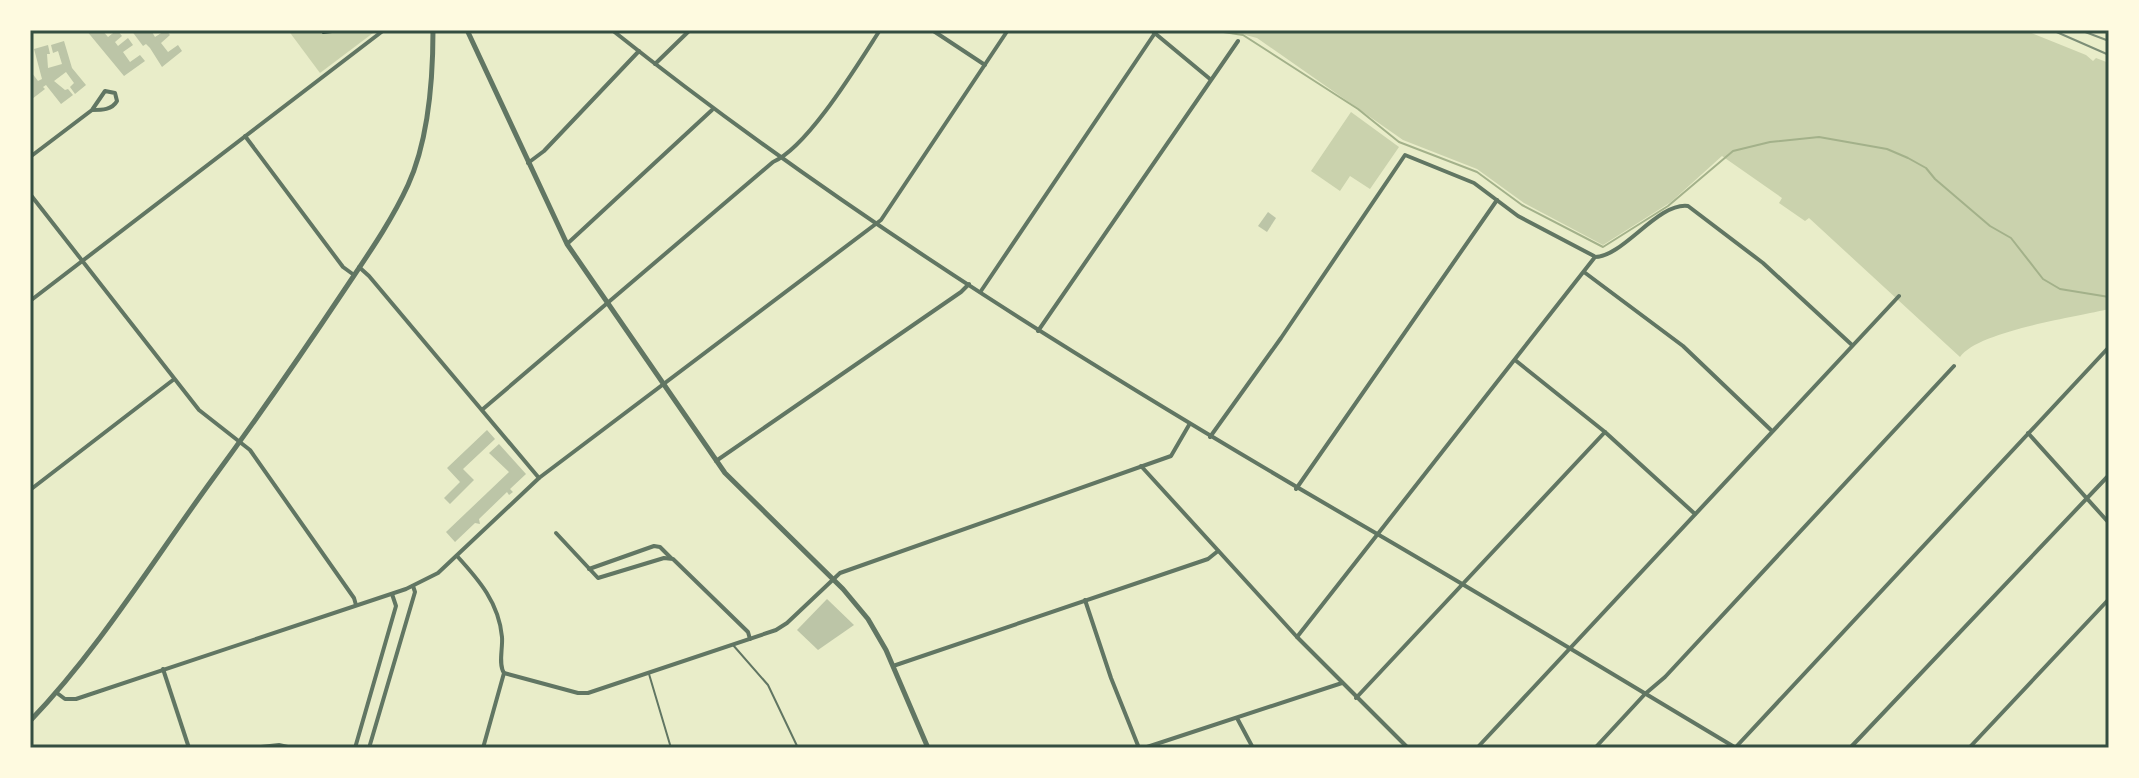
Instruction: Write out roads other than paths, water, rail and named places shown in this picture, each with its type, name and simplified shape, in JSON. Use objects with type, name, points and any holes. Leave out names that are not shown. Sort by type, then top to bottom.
[{"type":"street","points":[[30,301],[384,30]]},
{"type":"street","points":[[30,721],[57,693],[240,441],[354,275],[397,206],[414,168],[431,84],[433,30]]},
{"type":"street","points":[[467,30],[567,244],[716,461],[868,619],[893,666],[928,748]]},
{"type":"street","points":[[612,30],[781,159],[1038,331],[1296,489],[1736,748],[2109,347]]},
{"type":"street","points":[[655,64],[690,30]]},
{"type":"street","points":[[483,409],[773,162],[787,156],[837,95],[880,30]]},
{"type":"street","points":[[932,30],[985,65]]},
{"type":"street","points":[[57,693],[65,699],[76,699],[431,579],[539,478],[885,216],[1008,30]]},
{"type":"street","points":[[981,291],[1153,31],[1210,79]]},
{"type":"street","points":[[1038,331],[1238,41]]},
{"type":"street","points":[[528,163],[544,151],[639,51]]},
{"type":"street","points":[[30,157],[92,110],[102,93],[107,90],[115,93],[117,101],[114,106],[92,110]]},
{"type":"street","points":[[567,244],[712,109]]},
{"type":"street","points":[[245,136],[343,267],[354,275]]},
{"type":"street","points":[[1210,437],[1405,155],[1474,183],[1518,216],[1595,257],[1608,255],[1643,227],[1680,206],[1688,206],[1763,263],[1852,345]]},
{"type":"street","points":[[30,194],[173,380],[199,410],[250,450],[356,605]]},
{"type":"street","points":[[1296,489],[1497,200]]},
{"type":"street","points":[[1297,637],[1595,257]]},
{"type":"street","points":[[359,267],[539,478]]},
{"type":"street","points":[[1584,272],[1683,346],[1772,431]]},
{"type":"street","points":[[716,461],[969,284]]},
{"type":"street","points":[[1477,748],[1899,296]]},
{"type":"street","points":[[1515,360],[1605,432],[1695,514]]},
{"type":"street","points":[[1595,748],[1954,366]]},
{"type":"street","points":[[30,490],[173,380]]},
{"type":"street","points":[[504,673],[578,693],[594,691],[776,630],[840,573],[1171,456],[1189,425]]},
{"type":"street","points":[[1356,698],[1605,432]]},
{"type":"street","points":[[2028,433],[2109,523]]},
{"type":"street","points":[[1141,466],[1297,637],[1408,748]]},
{"type":"street","points":[[1850,748],[2109,475]]},
{"type":"street","points":[[556,533],[598,578],[664,558],[673,559]]},
{"type":"street","points":[[589,569],[654,546],[660,547],[748,632],[750,639]]},
{"type":"street","points":[[893,666],[1208,559],[1218,551]]},
{"type":"street","points":[[457,556],[484,587],[495,608],[502,633],[501,667],[504,673],[483,748]]},
{"type":"street","points":[[369,748],[415,592],[413,586]]},
{"type":"street","points":[[355,748],[396,606],[392,594]]},
{"type":"street","points":[[1969,748],[2109,599]]},
{"type":"street","points":[[1085,600],[1111,678],[1141,748],[1342,683]]},
{"type":"street","points":[[163,669],[189,748]]},
{"type":"street","points":[[1237,718],[1253,748]]},
{"type":"street","points":[[251,748],[279,745],[292,748]]},
{"type":"lane","points":[[733,645],[768,685],[798,748]]},
{"type":"lane","points":[[649,673],[671,748]]},
{"type":"waterway","points":[[1210,30],[1243,35],[1358,109],[1399,142],[1477,172],[1522,205],[1603,247],[1668,206],[1733,151],[1770,142],[1819,137],[1887,149],[1908,158],[1926,168],[1990,226],[2011,238],[2043,279],[2060,289],[2109,297]]},
{"type":"tram line","points":[[2080,30],[2109,41]]},
{"type":"railway","points":[[2052,30],[2109,55]]}]
